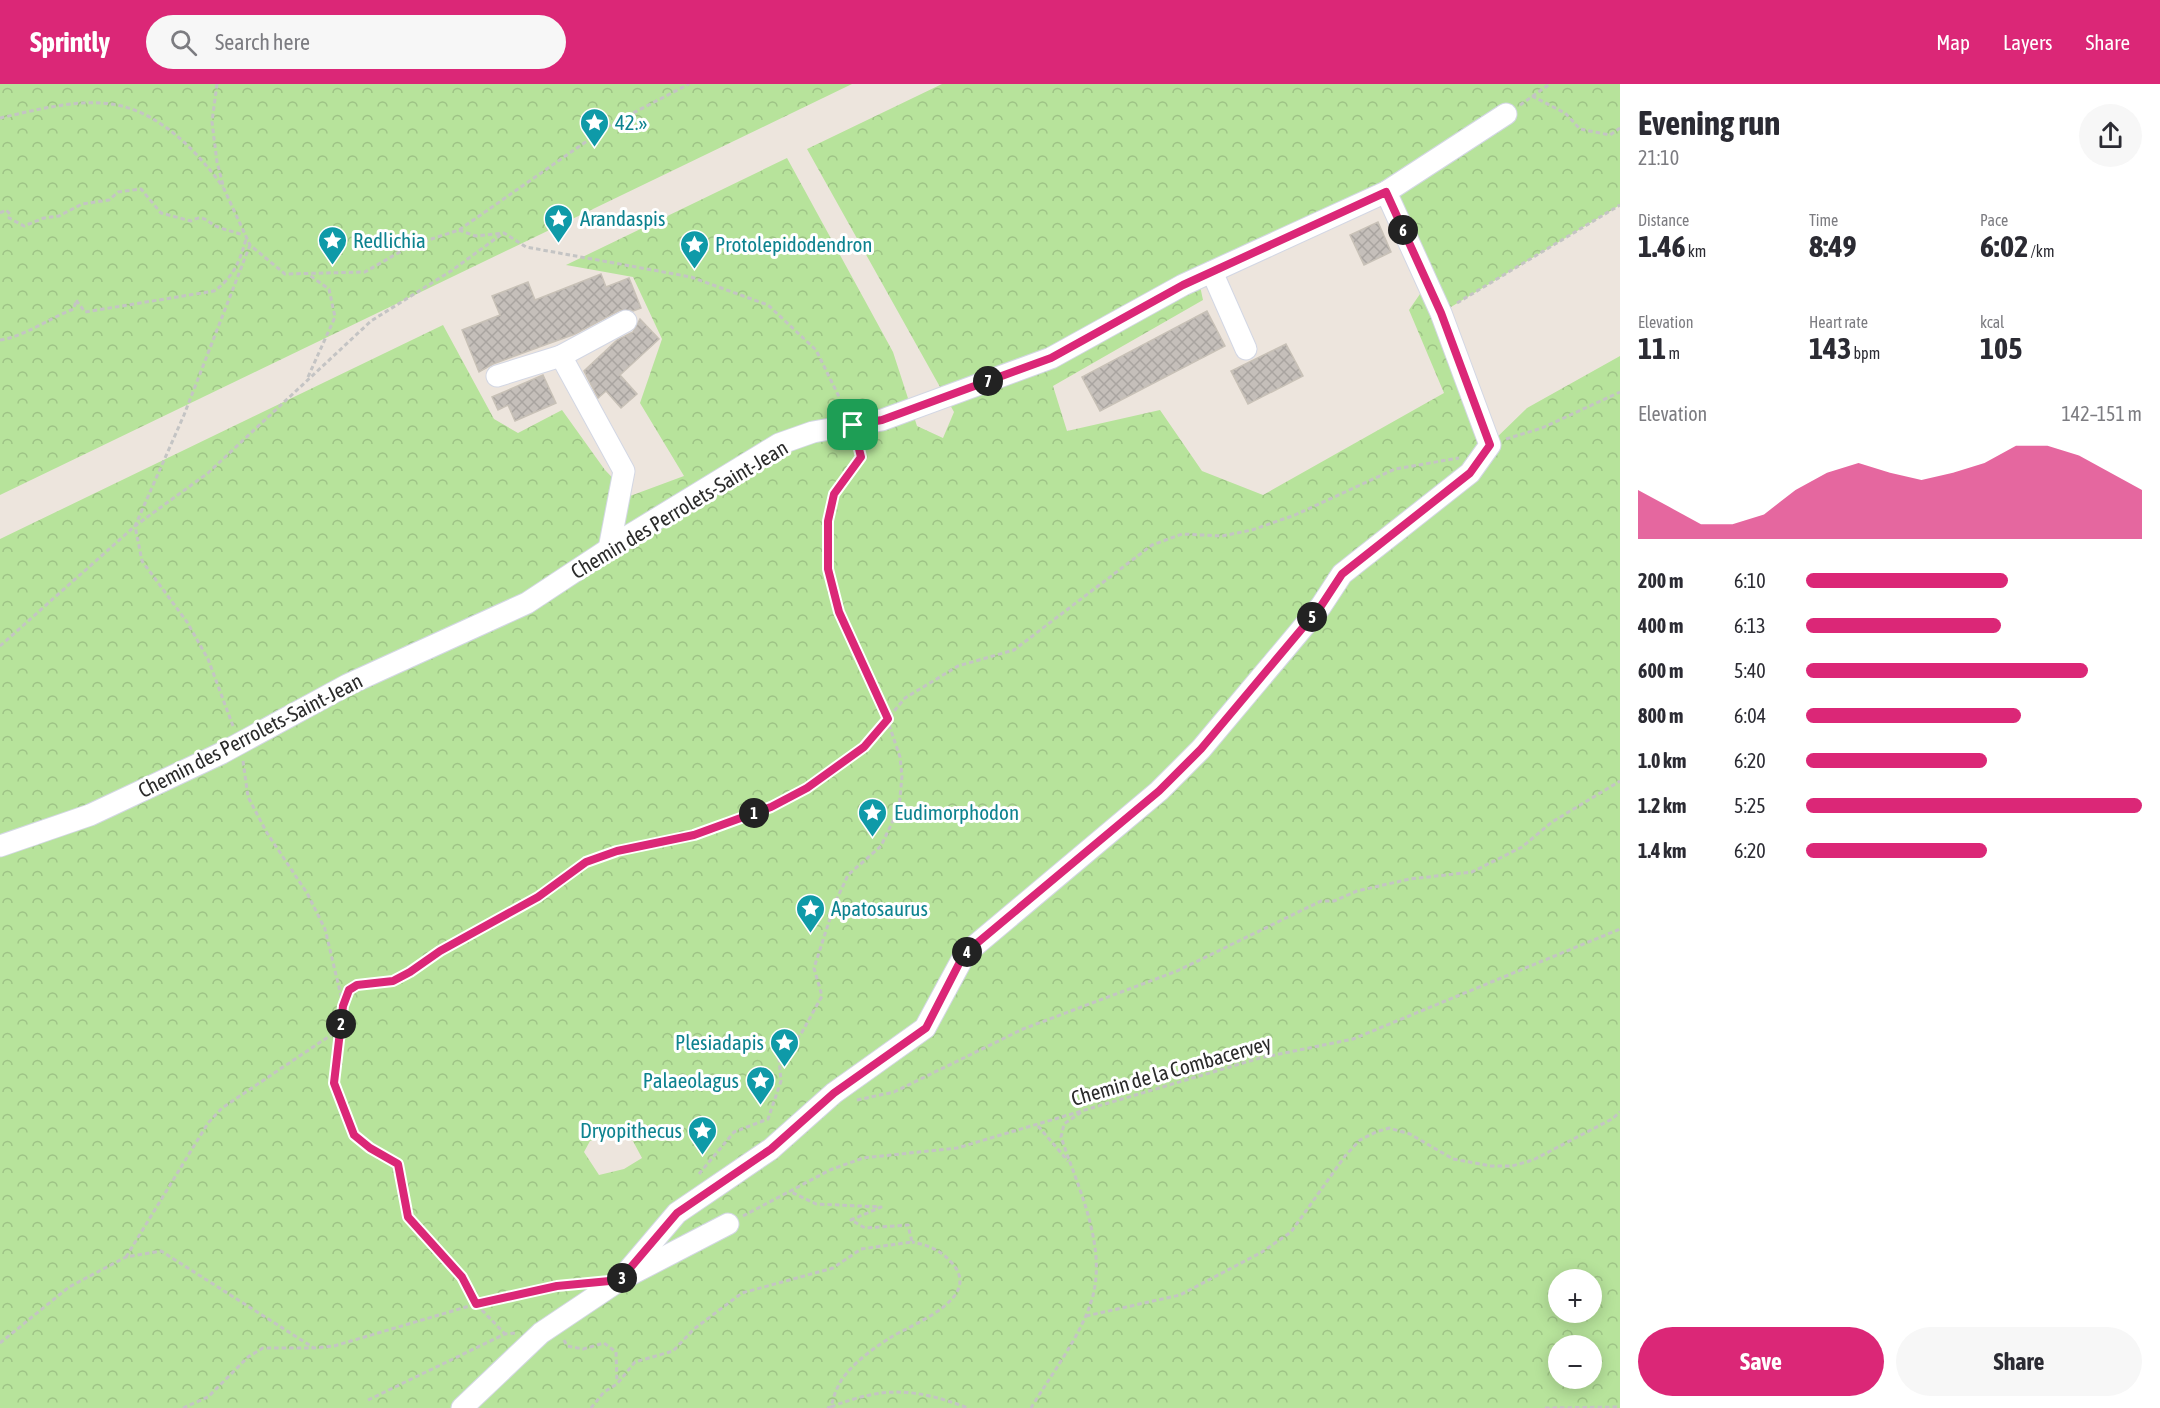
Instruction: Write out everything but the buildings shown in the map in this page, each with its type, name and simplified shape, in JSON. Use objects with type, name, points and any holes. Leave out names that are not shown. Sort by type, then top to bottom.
[{"type":"street","name":"Chemin des Perrolets-Saint-Jean","points":[[0,846],[90,815],[222,753],[347,685],[527,603],[609,549],[779,444],[813,432],[882,420],[1051,358],[1212,272],[1386,192],[1506,114]]},
{"type":"street","points":[[620,1280],[677,1213],[771,1149],[834,1093],[926,1028],[964,954],[1159,791],[1201,749],[1314,615],[1342,574],[1470,473],[1490,445],[1441,313],[1386,192]]},
{"type":"street","points":[[1212,272],[1246,349]]},
{"type":"street","points":[[496,376],[561,356],[626,321]]},
{"type":"street","points":[[561,356],[624,471],[609,549]]},
{"type":"street","points":[[462,1408],[549,1328],[620,1280],[728,1224]]},
{"type":"path","points":[[217,84],[212,122],[217,162],[224,189],[250,245],[285,274],[365,272],[410,246],[459,230],[610,124],[689,84]]},
{"type":"path","points":[[1506,114],[1550,84]]},
{"type":"path","points":[[1532,96],[1565,113],[1580,129],[1610,135],[1620,128]]},
{"type":"path","points":[[0,118],[81,104],[101,103],[129,108],[173,132],[203,159],[224,189]]},
{"type":"path","points":[[0,213],[6,210],[10,214],[9,218],[24,226],[44,218],[59,216],[82,204],[109,200],[118,192],[141,189],[161,213],[191,221],[198,217],[205,218],[214,226],[245,237]]},
{"type":"path","points":[[1441,313],[1620,205]]},
{"type":"path","points":[[459,230],[475,236],[504,233],[526,247],[691,277],[768,304],[816,350],[853,425],[861,457],[834,494],[828,521],[828,569],[839,612],[888,719],[900,757],[899,808],[880,846],[848,875],[835,903],[814,968],[822,996],[801,1034],[779,1059],[781,1082],[768,1119],[734,1132],[709,1165],[692,1180]]},
{"type":"path","points":[[0,646],[135,526],[208,473],[371,321],[451,271],[504,233]]},
{"type":"path","points":[[0,340],[16,338],[56,315],[74,309],[76,300],[85,312],[214,291],[226,282],[236,269],[245,237]]},
{"type":"path","points":[[135,526],[184,415],[250,245]]},
{"type":"path","points":[[306,380],[335,317],[329,289],[308,274]]},
{"type":"path","points":[[1490,445],[1542,428],[1620,392]]},
{"type":"path","points":[[126,1257],[208,1123],[222,1108],[334,1033],[349,990],[357,985],[393,981],[440,951],[538,897],[586,862],[617,851],[694,835],[771,807],[807,788],[864,747],[904,698],[958,666],[1014,650],[1152,545],[1182,534],[1222,536],[1252,530],[1295,515],[1395,469],[1463,457]]},
{"type":"path","points":[[849,1102],[894,1092],[1023,1029],[1177,971],[1321,901],[1334,901],[1357,891],[1410,879],[1472,872],[1522,846],[1552,822],[1620,781]]},
{"type":"path","name":"Chemin de la Combacervey","points":[[728,1224],[830,1170],[863,1158],[957,1148],[1038,1126],[1101,1103],[1260,1058],[1353,1039],[1620,929]]},
{"type":"path","points":[[343,1006],[334,1083],[354,1135],[370,1148],[398,1164],[408,1217],[462,1277],[476,1304],[505,1334]]},
{"type":"path","points":[[1031,1408],[1086,1316],[1091,1303],[1096,1271],[1092,1233],[1061,1137],[1064,1124],[1101,1103]]},
{"type":"path","points":[[1086,1316],[1180,1295],[1263,1252],[1291,1232],[1345,1156],[1360,1140],[1376,1132],[1389,1128],[1410,1134],[1454,1159],[1491,1166],[1512,1166],[1533,1160],[1612,1119],[1620,1112]]},
{"type":"path","points":[[1038,1126],[1070,1162]]},
{"type":"path","points":[[789,1191],[816,1204],[881,1207],[851,1220],[865,1228],[908,1225],[912,1242]]},
{"type":"path","points":[[591,1408],[604,1392],[617,1384],[635,1362],[673,1351],[694,1329],[742,1293],[833,1268],[861,1249],[912,1242],[938,1250],[951,1261],[960,1277],[957,1292],[942,1308],[877,1347],[846,1374],[829,1408]]},
{"type":"path","points":[[0,1343],[69,1287],[126,1257],[161,1251],[314,1348]]},
{"type":"path","points":[[183,1408],[208,1397],[248,1357],[263,1348],[334,1346],[476,1304],[557,1286],[588,1283]]},
{"type":"path","points":[[368,1400],[505,1334],[549,1328],[567,1346],[583,1349],[604,1343],[616,1352],[617,1384]]},
{"type":"path","points":[[829,1408],[858,1396],[888,1391],[916,1392],[968,1408]]},
{"type":"path","points":[[1545,1408],[1620,1407]]},
{"type":"green space","points":[[0,84],[852,84],[0,495]]},
{"type":"green space","points":[[942,84],[1620,84],[1620,205],[1441,313],[1490,444],[1527,408],[1620,356],[1620,1408],[0,1408],[0,539],[443,325],[494,419],[518,433],[562,410],[605,470],[630,496],[684,476],[640,403],[662,339],[633,277],[566,265],[787,158],[893,352],[917,426],[943,438],[954,412],[807,149]],"holes":[[[1389,182],[1431,278],[1409,310],[1444,393],[1263,495],[1202,471],[1160,410],[1067,431],[1053,386],[1203,300],[1197,272]],[[627,1130],[642,1158],[624,1169],[599,1175],[584,1152],[590,1141]]]},
{"type":"place","name":"42.»","points":[[594,148]]},
{"type":"place","name":"Arandaspis","points":[[559,244]]},
{"type":"place","name":"Redlichia","points":[[332,266]]},
{"type":"place","name":"Protolepidodendron","points":[[694,270]]},
{"type":"place","name":"Eudimorphodon","points":[[873,838]]},
{"type":"place","name":"Apatosaurus","points":[[810,934]]},
{"type":"place","name":"Plesiadapis","points":[[785,1068]]},
{"type":"place","name":"Palaeolagus","points":[[760,1106]]},
{"type":"place","name":"Dryopithecus","points":[[703,1156]]},
{"type":"route","points":[[1386,192],[1441,313],[1490,445],[1470,473],[1342,574],[1321,606],[1201,749],[1159,791],[964,954],[947,992],[926,1028],[834,1093],[771,1149],[677,1213],[620,1280],[557,1286],[476,1304],[462,1277],[408,1217],[398,1164],[370,1148],[354,1135],[334,1083],[343,1006],[349,990],[357,985],[393,981],[410,972],[440,951],[538,897],[586,862],[617,851],[694,835],[771,807],[807,788],[864,747],[888,719],[839,612],[828,569],[828,521],[834,494],[861,457],[853,425],[882,420],[1051,358],[1183,285],[1386,192]]}]
